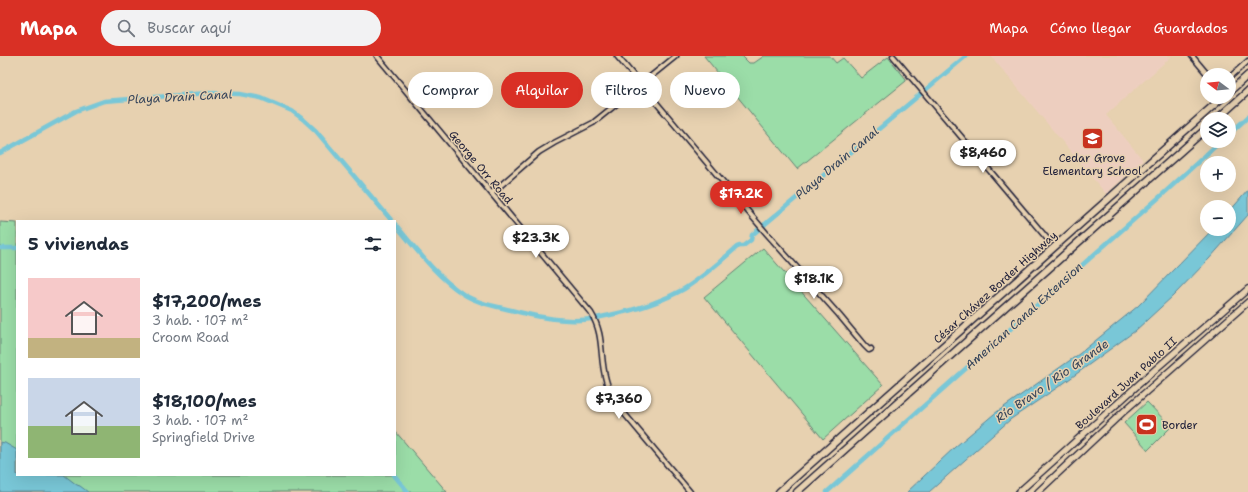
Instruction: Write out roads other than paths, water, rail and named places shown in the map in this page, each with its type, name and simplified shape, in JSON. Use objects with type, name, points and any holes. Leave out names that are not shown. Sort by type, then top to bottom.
[{"type":"highway","points":[[1236,86],[1248,75]]},
{"type":"highway","points":[[1225,112],[1248,91]]},
{"type":"highway","name":"César Chávez Border Highway","points":[[780,492],[1215,104]]},
{"type":"highway","name":"César Chávez Border Highway","points":[[797,492],[1200,134]]},
{"type":"highway","name":"Boulevard Juan Pablo II","points":[[1018,492],[1248,289]]},
{"type":"highway","name":"Boulevard Juan Pablo II","points":[[1038,492],[1122,413],[1248,302]]},
{"type":"street","name":"George Orr Road","points":[[377,56],[580,298],[593,316],[597,322],[600,333],[606,380],[613,398],[618,406],[690,492]]},
{"type":"street","points":[[617,56],[631,72]]},
{"type":"street","points":[[656,72],[676,56]]},
{"type":"street","points":[[893,56],[1050,242]]},
{"type":"street","points":[[1192,56],[1202,68]]},
{"type":"street","points":[[1236,72],[1248,61]]},
{"type":"street","points":[[492,193],[546,147],[593,123],[611,108]]},
{"type":"street","points":[[661,108],[765,232],[864,345],[869,350],[871,349]]},
{"type":"water","points":[[1248,190],[1248,215],[1236,229],[1236,204]]},
{"type":"water","name":"Río Bravo / Rio Grande","points":[[1206,236],[1229,236],[1173,296],[1135,331],[1064,383],[1011,419],[929,492],[907,492],[955,447],[994,414],[1079,354],[1138,306]]},
{"type":"water","points":[[0,442],[16,449],[16,476],[65,476],[88,492],[0,492]]},
{"type":"waterway","name":"Playa Drain Canal","points":[[396,225],[427,262],[444,279],[463,294],[480,302],[537,316],[572,320],[584,320],[639,308],[657,302],[684,289],[718,264],[737,247],[743,246],[751,240],[752,235],[966,56]]},
{"type":"waterway","name":"Playa Drain Canal","points":[[0,153],[76,111],[104,101],[208,93],[240,94],[261,98],[292,111],[304,120],[316,131],[391,220]]},
{"type":"waterway","name":"American Canal Extension","points":[[1236,128],[1248,117]]},
{"type":"waterway","name":"American Canal Extension","points":[[827,492],[1213,148]]},
{"type":"waterway","points":[[0,248],[16,248]]},
{"type":"waterway","points":[[395,476],[408,492]]},
{"type":"place","name":"Cedar Grove Elementary School","points":[[1092,138]]},
{"type":"place","name":"Border","points":[[1147,425]]}]
